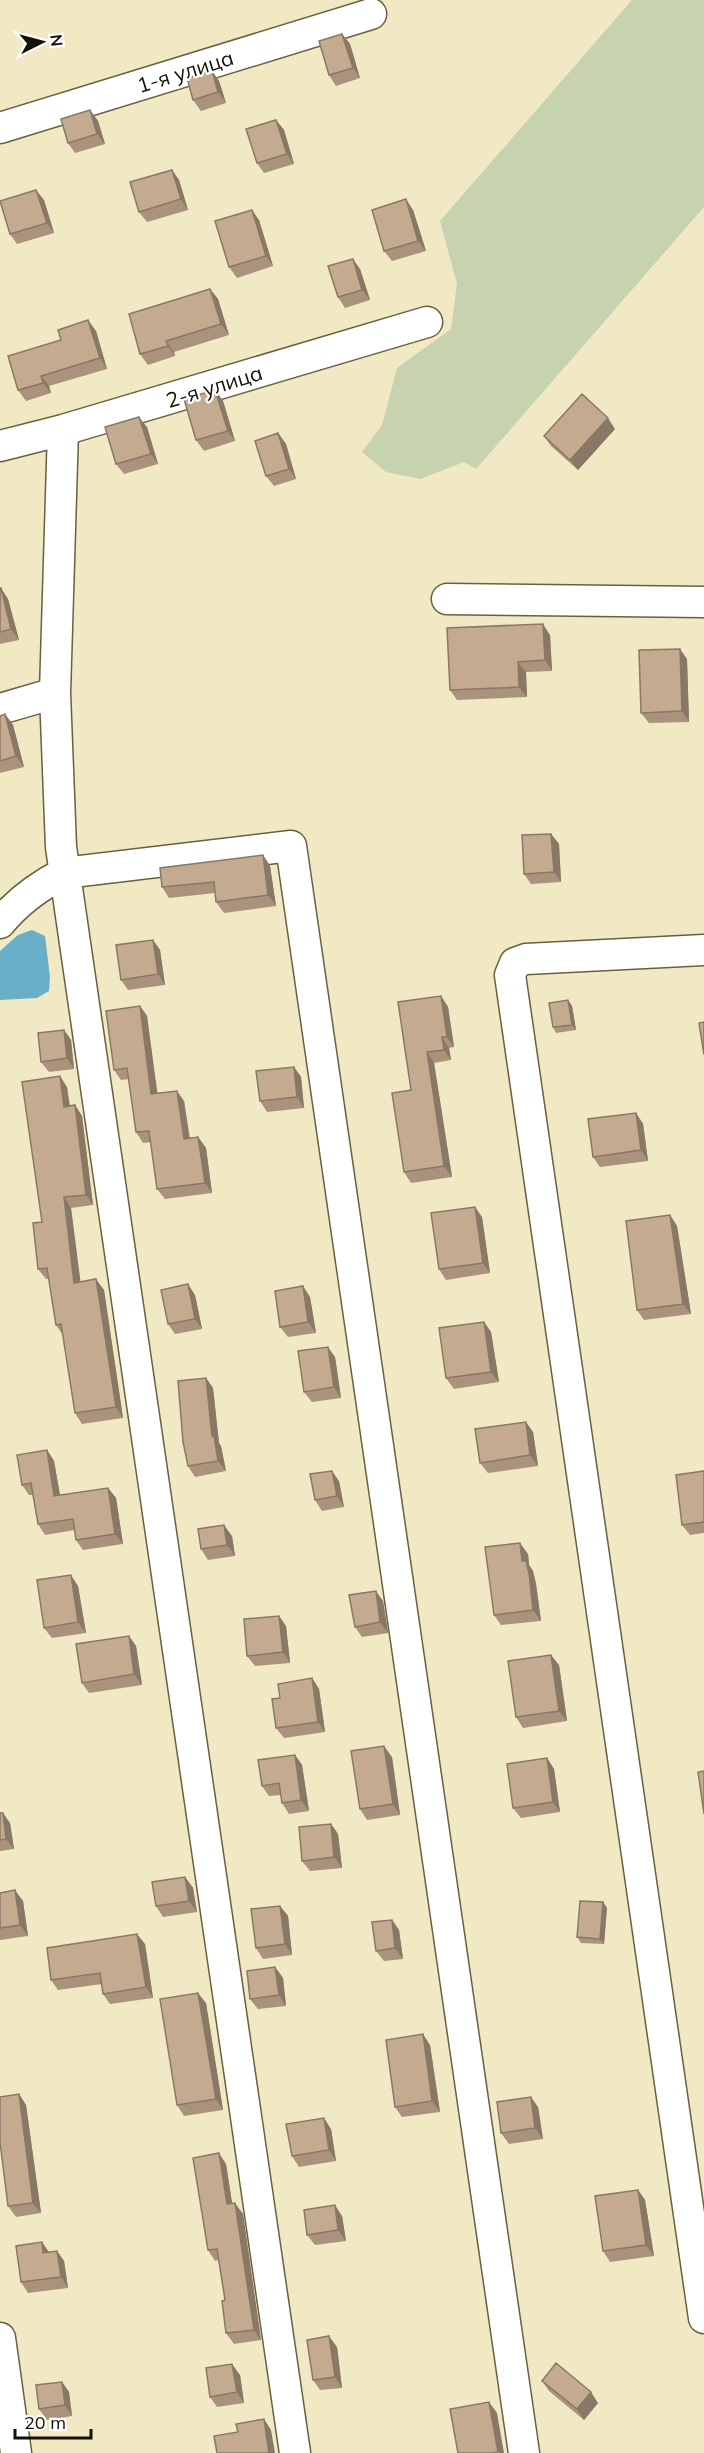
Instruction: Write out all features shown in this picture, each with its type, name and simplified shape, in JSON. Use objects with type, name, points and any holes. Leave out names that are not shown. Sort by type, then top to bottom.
[{"type":"street","name":"1-я улица","points":[[0,128],[371,14]]},
{"type":"street","name":"2-я улица","points":[[0,446],[63,430],[428,322]]},
{"type":"street","points":[[63,430],[55,693],[61,847],[295,2453]]},
{"type":"street","points":[[447,599],[704,602]]},
{"type":"street","points":[[0,709],[55,693]]},
{"type":"street","points":[[0,923],[14,906],[36,889],[64,873],[291,846],[524,2453]]},
{"type":"street","points":[[704,950],[526,959],[515,963],[510,975],[704,2318]]},
{"type":"street","points":[[0,2338],[16,2453]]},
{"type":"green space","points":[[632,0],[704,0],[704,207],[476,469],[464,462],[420,479],[386,472],[362,452],[382,425],[397,368],[451,329],[457,284],[440,221]]},
{"type":"water","points":[[32,930],[45,936],[50,977],[49,991],[37,998],[0,1000],[0,951],[18,935]]},
{"type":"building","points":[[342,34],[353,68],[329,75],[319,41]]},
{"type":"building","points":[[212,71],[218,92],[193,100],[187,78]]},
{"type":"building","points":[[90,110],[97,134],[68,143],[61,119]]},
{"type":"building","points":[[276,120],[287,154],[257,163],[246,129]]},
{"type":"building","points":[[172,170],[181,199],[139,212],[130,182]]},
{"type":"building","points":[[36,190],[47,223],[10,234],[0,201]]},
{"type":"building","points":[[406,199],[418,241],[384,251],[372,210]]},
{"type":"building","points":[[252,210],[266,256],[229,267],[215,221]]},
{"type":"building","points":[[353,259],[362,290],[338,297],[328,266]]},
{"type":"building","points":[[210,289],[221,324],[166,341],[168,346],[140,354],[129,314]]},
{"type":"building","points":[[88,320],[100,358],[41,376],[43,383],[18,390],[8,356],[61,340],[58,330]]},
{"type":"building","points":[[215,390],[228,431],[196,440],[184,399]]},
{"type":"building","points":[[582,394],[608,418],[570,460],[544,436]]},
{"type":"building","points":[[139,417],[151,454],[116,464],[105,427]]},
{"type":"building","points":[[278,433],[289,469],[266,476],[255,441]]},
{"type":"building","points":[[0,588],[11,629],[0,632]]},
{"type":"building","points":[[543,624],[545,660],[518,662],[519,687],[450,690],[447,628]]},
{"type":"building","points":[[680,649],[682,711],[641,713],[639,650]]},
{"type":"building","points":[[5,714],[16,756],[0,761],[0,716]]},
{"type":"building","points":[[551,834],[554,872],[524,874],[522,835]]},
{"type":"building","points":[[263,855],[268,895],[216,902],[214,882],[162,887],[160,868]]},
{"type":"building","points":[[153,940],[158,974],[121,980],[116,945]]},
{"type":"building","points":[[441,996],[447,1037],[442,1037],[444,1050],[427,1052],[444,1166],[404,1172],[392,1093],[411,1090],[398,1002]]},
{"type":"building","points":[[568,1000],[572,1025],[553,1027],[549,1003]]},
{"type":"building","points":[[140,1006],[151,1094],[177,1091],[184,1139],[198,1137],[205,1183],[157,1189],[149,1131],[136,1132],[127,1068],[114,1070],[106,1011]]},
{"type":"building","points":[[704,1022],[704,1055],[699,1023]]},
{"type":"building","points":[[64,1030],[67,1058],[41,1062],[38,1033]]},
{"type":"building","points":[[294,1067],[297,1097],[260,1101],[256,1071]]},
{"type":"building","points":[[60,1076],[64,1107],[75,1105],[86,1195],[64,1197],[74,1283],[96,1279],[116,1407],[75,1413],[61,1324],[56,1325],[47,1268],[38,1269],[33,1223],[42,1222],[22,1082]]},
{"type":"building","points":[[636,1113],[641,1150],[593,1157],[588,1119]]},
{"type":"building","points":[[475,1207],[483,1263],[439,1269],[431,1213]]},
{"type":"building","points":[[670,1215],[683,1304],[637,1310],[626,1221]]},
{"type":"building","points":[[188,1284],[195,1319],[168,1324],[161,1290]]},
{"type":"building","points":[[303,1286],[308,1322],[280,1327],[275,1291]]},
{"type":"building","points":[[484,1322],[491,1372],[446,1378],[439,1328]]},
{"type":"building","points":[[328,1347],[334,1387],[304,1392],[298,1351]]},
{"type":"building","points":[[206,1378],[212,1436],[214,1436],[218,1461],[188,1466],[183,1442],[178,1381]]},
{"type":"building","points":[[526,1422],[530,1455],[480,1463],[475,1429]]},
{"type":"building","points":[[47,1450],[54,1496],[108,1488],[115,1534],[76,1540],[73,1519],[38,1524],[31,1483],[22,1485],[17,1455]]},
{"type":"building","points":[[332,1471],[337,1496],[315,1500],[310,1474]]},
{"type":"building","points":[[704,1471],[704,1522],[682,1525],[676,1475]]},
{"type":"building","points":[[224,1525],[227,1545],[201,1549],[198,1529]]},
{"type":"building","points":[[520,1543],[522,1561],[526,1561],[529,1573],[533,1610],[494,1615],[485,1547]]},
{"type":"building","points":[[71,1575],[78,1622],[44,1628],[37,1580]]},
{"type":"building","points":[[376,1591],[380,1622],[355,1627],[349,1595]]},
{"type":"building","points":[[279,1616],[283,1652],[247,1656],[244,1619]]},
{"type":"building","points":[[129,1636],[134,1674],[82,1683],[76,1644]]},
{"type":"building","points":[[551,1655],[559,1711],[516,1717],[508,1661]]},
{"type":"building","points":[[312,1678],[318,1722],[276,1728],[272,1699],[280,1698],[278,1684]]},
{"type":"building","points":[[384,1746],[393,1804],[360,1809],[351,1751]]},
{"type":"building","points":[[295,1755],[301,1800],[282,1803],[279,1783],[262,1786],[258,1760]]},
{"type":"building","points":[[547,1758],[553,1802],[513,1808],[507,1764]]},
{"type":"building","points":[[704,1771],[704,1814],[698,1772]]},
{"type":"building","points":[[0,1813],[3,1813],[6,1839],[0,1840]]},
{"type":"building","points":[[331,1824],[334,1857],[302,1861],[299,1827]]},
{"type":"building","points":[[185,1877],[189,1901],[156,1906],[152,1882]]},
{"type":"building","points":[[15,1890],[20,1925],[0,1928],[0,1893]]},
{"type":"building","points":[[580,1901],[603,1902],[600,1939],[577,1937]]},
{"type":"building","points":[[280,1906],[285,1944],[256,1948],[251,1909]]},
{"type":"building","points":[[392,1920],[395,1948],[376,1951],[372,1922]]},
{"type":"building","points":[[137,1934],[146,1987],[103,1994],[100,1973],[51,1980],[47,1948]]},
{"type":"building","points":[[275,1967],[279,1995],[250,1999],[247,1971]]},
{"type":"building","points":[[198,1993],[216,2099],[177,2105],[160,1999]]},
{"type":"building","points":[[423,2034],[432,2101],[395,2107],[386,2040]]},
{"type":"building","points":[[19,2094],[33,2203],[8,2206],[0,2142],[0,2097]]},
{"type":"building","points":[[531,2097],[535,2128],[501,2133],[497,2102]]},
{"type":"building","points":[[324,2118],[329,2150],[292,2156],[286,2124]]},
{"type":"building","points":[[219,2153],[227,2204],[235,2203],[254,2330],[226,2333],[222,2301],[225,2300],[217,2249],[208,2250],[193,2158]]},
{"type":"building","points":[[638,2190],[646,2245],[603,2251],[595,2196]]},
{"type":"building","points":[[335,2205],[338,2230],[307,2235],[304,2210]]},
{"type":"building","points":[[42,2242],[43,2253],[57,2251],[61,2277],[21,2282],[16,2246]]},
{"type":"building","points":[[329,2336],[335,2377],[313,2380],[307,2340]]},
{"type":"building","points":[[556,2363],[591,2392],[577,2409],[542,2381]]},
{"type":"building","points":[[232,2364],[237,2392],[210,2397],[206,2368]]},
{"type":"building","points":[[62,2382],[65,2405],[39,2409],[36,2385]]},
{"type":"building","points":[[489,2402],[498,2452],[458,2453],[450,2409]]},
{"type":"building","points":[[264,2419],[269,2453],[217,2453],[214,2436],[238,2432],[236,2424]]}]
